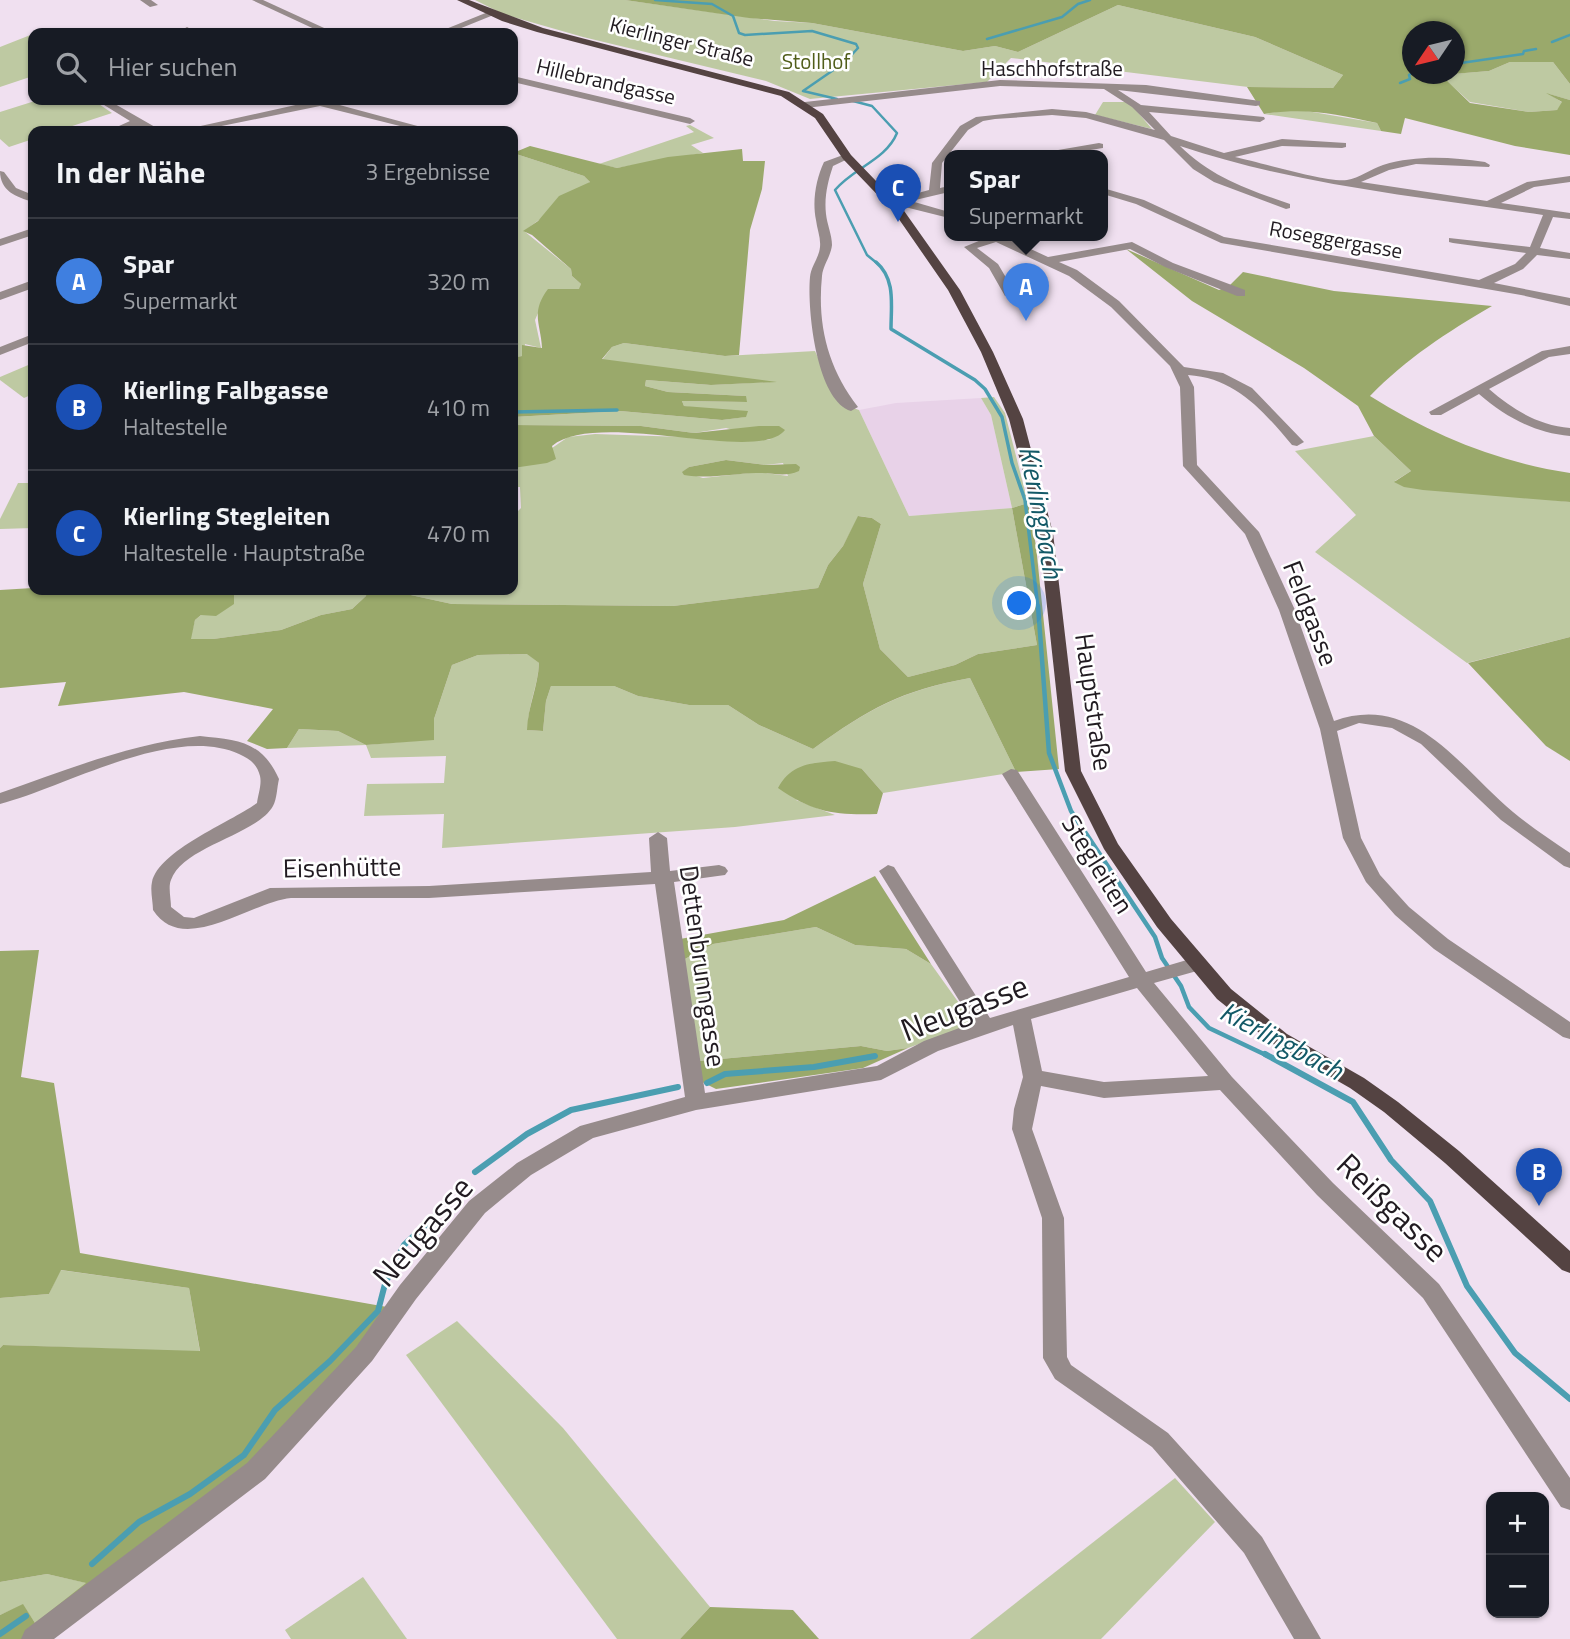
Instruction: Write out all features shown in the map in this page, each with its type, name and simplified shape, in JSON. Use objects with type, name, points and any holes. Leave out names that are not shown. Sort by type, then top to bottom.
[{"type":"main road","name":"Kierlinger Straße","points":[[461,0],[491,14],[540,30],[756,84],[805,105],[819,116],[855,165]]},
{"type":"main road","name":"Hauptstraße","points":[[855,165],[895,201],[954,290],[987,352],[1016,419],[1046,533],[1073,771],[1081,791],[1130,875],[1197,964],[1224,994],[1259,1024],[1386,1103],[1522,1219],[1570,1264]]},
{"type":"street","points":[[259,0],[319,28]]},
{"type":"street","points":[[454,28],[491,14]]},
{"type":"street","name":"Hillebrandgasse","points":[[518,80],[690,121]]},
{"type":"street","name":"Haschhofstraße","points":[[805,105],[1000,83],[1158,89],[1256,103]]},
{"type":"street","points":[[1096,85],[1122,95],[1142,108],[1166,137],[1198,167],[1220,182],[1286,206]]},
{"type":"street","points":[[109,105],[147,126]]},
{"type":"street","points":[[206,126],[302,105]]},
{"type":"street","points":[[328,105],[411,126]]},
{"type":"street","points":[[1142,108],[1260,120]]},
{"type":"street","points":[[945,150],[964,128],[985,118],[1020,113],[1066,112],[1166,137],[1224,157],[1310,178],[1570,216]]},
{"type":"street","points":[[122,126],[139,122]]},
{"type":"street","points":[[1257,134],[1342,145]]},
{"type":"street","points":[[1224,157],[1270,142],[1290,139]]},
{"type":"street","points":[[1070,150],[1099,146]]},
{"type":"street","points":[[934,191],[937,163],[944,151]]},
{"type":"street","points":[[1393,152],[1485,164]]},
{"type":"street","points":[[1350,183],[1377,169],[1432,158]]},
{"type":"street","points":[[851,407],[843,400],[821,349],[815,305],[816,270],[826,254],[827,242],[819,203],[820,191],[830,162],[855,165]]},
{"type":"street","points":[[0,174],[12,190],[28,197]]},
{"type":"street","points":[[1491,203],[1531,184],[1570,178]]},
{"type":"street","points":[[895,201],[944,190]]},
{"type":"street","name":"Roseggergasse","points":[[1108,192],[1140,202],[1221,240],[1570,302]]},
{"type":"street","points":[[895,201],[944,214]]},
{"type":"street","points":[[1480,285],[1524,265],[1535,250],[1549,213]]},
{"type":"street","points":[[0,243],[28,233]]},
{"type":"street","points":[[1453,240],[1570,256]]},
{"type":"street","points":[[984,241],[970,247],[993,266],[1009,293]]},
{"type":"street","name":"Feldgasse","points":[[1002,241],[1073,273],[1115,304],[1176,364],[1187,387],[1189,466],[1252,532],[1287,610],[1328,729],[1352,838],[1373,878],[1402,911],[1441,944],[1570,1032]]},
{"type":"street","points":[[1047,261],[1132,245],[1169,265],[1241,293]]},
{"type":"street","points":[[0,296],[28,286]]},
{"type":"street","points":[[0,351],[28,340]]},
{"type":"street","points":[[1436,412],[1546,354],[1570,350]]},
{"type":"street","points":[[1180,371],[1205,371],[1233,380],[1255,395],[1297,442]]},
{"type":"street","points":[[1480,388],[1502,408],[1530,424],[1570,432]]},
{"type":"street","points":[[1328,729],[1358,718],[1396,723],[1427,740],[1507,816],[1570,862]]},
{"type":"street","name":"Eisenhütte","points":[[0,799],[115,758],[164,745],[202,741],[232,745],[258,757],[270,779],[265,805],[244,821],[183,854],[161,881],[162,910],[180,923],[196,924],[270,894],[429,892],[659,878],[719,871]]},
{"type":"street","name":"Stegleiten","points":[[1011,774],[1129,962],[1150,979]]},
{"type":"street","name":"Dettenbrunngasse","points":[[658,838],[662,867],[659,878],[666,884],[696,1102]]},
{"type":"street","points":[[888,872],[985,1026]]},
{"type":"street","name":"Neugasse","points":[[34,1639],[256,1471],[364,1354],[408,1292],[472,1212],[515,1176],[587,1132],[696,1102],[881,1073],[931,1046],[985,1026],[1197,964]]},
{"type":"street","name":"Reißgasse","points":[[1150,979],[1167,1015],[1225,1082],[1362,1227],[1431,1291],[1570,1499]]},
{"type":"street","points":[[1021,1017],[1033,1077],[1024,1109],[1022,1129],[1053,1218],[1055,1358],[1063,1372],[1160,1440],[1253,1545],[1308,1639]]},
{"type":"street","points":[[1033,1077],[1104,1090],[1225,1082]]},
{"type":"shaded area","points":[[981,398],[991,415],[1012,508],[909,516],[859,410],[896,403]]},
{"type":"green space","name":"Stollhof","points":[[475,0],[625,0],[775,21],[812,23],[963,51],[995,46],[1018,52],[1118,5],[1255,37],[1343,75],[1333,88],[1248,87],[1011,58],[987,82],[810,99],[766,81],[583,37],[503,14]]},
{"type":"green space","points":[[625,0],[1570,0],[1570,84],[1553,62],[1510,62],[1489,71],[1465,73],[1465,21],[1402,21],[1402,84],[1450,84],[1470,103],[1529,112],[1557,110],[1562,102],[1546,93],[1570,100],[1570,155],[1515,146],[1405,118],[1401,134],[1381,131],[1377,123],[1334,114],[1293,111],[1264,114],[1247,87],[1333,88],[1343,75],[1255,37],[1118,5],[1018,52],[995,46],[963,51],[812,23],[749,18]]},
{"type":"green space","points":[[28,36],[28,78],[0,87],[0,47]]},
{"type":"green space","points":[[1510,62],[1553,62],[1570,84],[1570,100],[1549,94],[1563,103],[1557,110],[1529,112],[1470,102],[1450,84],[1465,84],[1465,73],[1489,71]]},
{"type":"green space","points":[[1103,102],[1129,102],[1152,129],[1095,115]]},
{"type":"green space","points":[[28,103],[100,105],[112,113],[72,126],[28,126],[28,141],[9,147],[0,139],[0,112]]},
{"type":"green space","points":[[1295,109],[1377,123],[1381,131],[1264,114]]},
{"type":"green space","points":[[690,125],[714,138],[691,145],[703,153],[617,168],[599,164],[694,132],[686,126]]},
{"type":"green space","points":[[530,146],[617,168],[668,157],[742,149],[743,161],[765,161],[762,189],[750,230],[739,355],[725,356],[624,343],[612,347],[602,359],[777,382],[711,385],[646,380],[645,386],[668,392],[746,396],[747,402],[682,401],[684,406],[748,411],[746,417],[722,420],[620,411],[518,417],[518,357],[522,356],[522,345],[542,348],[539,305],[548,289],[579,289],[581,284],[572,276],[571,269],[532,235],[523,231],[538,221],[559,196],[590,182],[584,176],[518,155],[518,151]]},
{"type":"green space","points":[[518,155],[584,176],[590,182],[524,231],[571,269],[572,276],[581,284],[580,289],[548,290],[535,320],[541,348],[525,344],[523,356],[518,357]]},
{"type":"green space","points":[[1126,249],[1219,290],[1229,286],[1243,272],[1334,291],[1492,306],[1428,347],[1370,396],[1417,423],[1466,445],[1517,462],[1570,473],[1570,502],[1423,490],[1404,487],[1394,482],[1411,471],[1374,436],[1358,406],[1304,368],[1192,301]]},
{"type":"green space","points":[[624,343],[725,356],[815,351],[839,403],[859,410],[909,516],[1012,508],[1037,645],[978,654],[955,665],[908,677],[880,649],[863,584],[881,524],[872,518],[859,516],[843,546],[828,565],[818,588],[673,606],[452,604],[411,595],[518,595],[518,511],[521,508],[518,467],[529,464],[568,437],[595,434],[771,440],[726,428],[694,433],[641,426],[518,425],[518,417],[620,411],[722,420],[745,417],[684,406],[682,401],[746,402],[746,396],[668,392],[645,386],[646,380],[711,385],[770,382],[602,360],[612,347]],"holes":[[[726,460],[765,465],[783,463],[788,476],[758,472],[703,478],[683,472],[689,467]]]},
{"type":"green space","points":[[28,365],[28,396],[24,398],[0,380],[0,377]]},
{"type":"green space","points":[[994,397],[1005,413],[1028,503],[1012,508],[991,415],[981,398]]},
{"type":"green space","points":[[518,425],[641,426],[694,433],[759,426],[779,426],[785,430],[769,439],[744,442],[639,433],[604,432],[574,436],[552,446],[556,459],[518,467]]},
{"type":"green space","points":[[1374,436],[1411,471],[1395,481],[1570,502],[1570,637],[1467,663],[1315,552],[1356,515],[1295,451]]},
{"type":"green space","points":[[726,460],[765,465],[796,464],[800,467],[799,471],[783,474],[702,477],[684,475],[682,472],[689,467]]},
{"type":"green space","points":[[18,483],[28,483],[28,528],[0,529],[0,519]]},
{"type":"green space","points":[[1028,503],[1036,546],[1059,769],[1016,772],[970,678],[924,689],[887,703],[852,722],[813,749],[759,725],[728,705],[689,705],[638,696],[614,686],[551,686],[546,701],[543,731],[527,730],[539,663],[527,654],[478,655],[452,665],[434,719],[434,740],[366,745],[338,731],[299,729],[287,748],[267,749],[247,741],[273,709],[184,692],[58,706],[66,682],[0,688],[0,590],[28,588],[28,595],[234,595],[234,604],[216,616],[201,615],[195,620],[191,639],[213,639],[281,630],[321,615],[352,609],[366,595],[411,595],[452,604],[673,606],[818,588],[828,565],[843,546],[858,516],[872,518],[881,524],[863,584],[880,649],[908,677],[955,665],[978,654],[1037,645],[1012,508]]},
{"type":"green space","points":[[231,595],[366,595],[352,609],[321,615],[281,630],[213,639],[190,639],[195,620],[210,613]]},
{"type":"green space","points":[[1570,637],[1570,761],[1546,746],[1468,663]]},
{"type":"green space","points":[[528,654],[539,663],[528,730],[543,731],[546,701],[551,686],[614,686],[638,696],[689,705],[728,705],[759,725],[813,749],[852,722],[887,703],[924,689],[970,678],[1016,772],[883,793],[862,769],[796,800],[835,815],[735,827],[442,848],[444,814],[364,816],[367,784],[444,783],[446,756],[371,758],[366,745],[434,739],[434,719],[452,665],[478,655]]},
{"type":"green space","points":[[299,729],[338,731],[366,745],[287,748]]},
{"type":"green space","points":[[835,761],[862,769],[883,793],[877,814],[825,811],[803,803],[778,788],[795,769],[809,764]]},
{"type":"green space","points":[[875,876],[931,964],[906,949],[855,945],[816,927],[713,944],[683,960],[680,939],[784,920]]},
{"type":"green space","points":[[816,927],[855,945],[906,949],[931,964],[974,1024],[908,1048],[887,1051],[861,1046],[699,1061],[683,960],[713,944]]},
{"type":"green space","points":[[39,950],[21,1077],[54,1083],[80,1253],[404,1310],[369,1360],[42,1639],[0,1639],[0,1615],[23,1604],[35,1623],[86,1583],[47,1574],[0,1582],[0,1348],[3,1345],[200,1351],[189,1288],[61,1270],[49,1294],[0,1298],[0,951]]},
{"type":"green space","points":[[861,1046],[887,1051],[908,1048],[863,1068],[716,1089],[702,1082],[699,1061]]},
{"type":"green space","points":[[60,1270],[189,1288],[200,1352],[3,1345],[0,1348],[0,1298],[49,1294]]},
{"type":"green space","points":[[457,1321],[563,1428],[710,1607],[680,1639],[617,1639],[406,1355]]},
{"type":"green space","points":[[1175,1478],[1215,1522],[1101,1639],[970,1639]]},
{"type":"green space","points":[[47,1574],[87,1583],[35,1623],[23,1605],[0,1615],[0,1582]]},
{"type":"green space","points":[[363,1577],[407,1639],[291,1639],[285,1630]]},
{"type":"green space","points":[[710,1607],[793,1610],[819,1639],[680,1639]]},
{"type":"waterway","name":"Kierlingbach","points":[[655,0],[712,4],[733,16],[739,33],[745,35],[812,31],[856,44],[858,48],[845,62],[803,91],[837,99]]},
{"type":"waterway","points":[[987,39],[1062,17],[1078,4],[1090,0]]},
{"type":"waterway","points":[[1552,42],[1570,35]]},
{"type":"waterway","points":[[1465,62],[1523,54],[1524,51],[1536,49]]},
{"type":"waterway","name":"Kierlingbach","points":[[853,101],[872,106],[897,133],[885,150],[835,190],[867,255],[877,263]]},
{"type":"waterway","name":"Kierlingbach","points":[[877,263],[890,284],[891,329],[975,380],[985,389],[1002,417],[1012,463],[1025,500],[1038,608]]},
{"type":"waterway","points":[[518,412],[617,410]]},
{"type":"waterway","name":"Kierlingbach","points":[[1038,606],[1049,753],[1071,811],[1155,937],[1162,958],[1181,986],[1189,1007],[1209,1028],[1268,1056]]},
{"type":"waterway","name":"Kierlingbach","points":[[1265,1054],[1353,1102],[1391,1160],[1430,1201],[1467,1286],[1515,1353],[1570,1399]]},
{"type":"waterway","points":[[707,1083],[725,1074],[814,1067],[875,1056]]},
{"type":"waterway","points":[[475,1172],[527,1134],[571,1110],[678,1087]]},
{"type":"waterway","points":[[92,1564],[139,1522],[190,1494],[244,1455],[275,1410],[330,1361],[378,1311],[385,1284],[404,1245],[434,1217]]},
{"type":"waterway","points":[[0,1634],[26,1616]]},
{"type":"place","name":"Kierling Stegleiten","points":[[898,222]]},
{"type":"place","name":"Spar","points":[[1026,321]]},
{"type":"place","name":"Kierling Falbgasse","points":[[1539,1206]]}]
